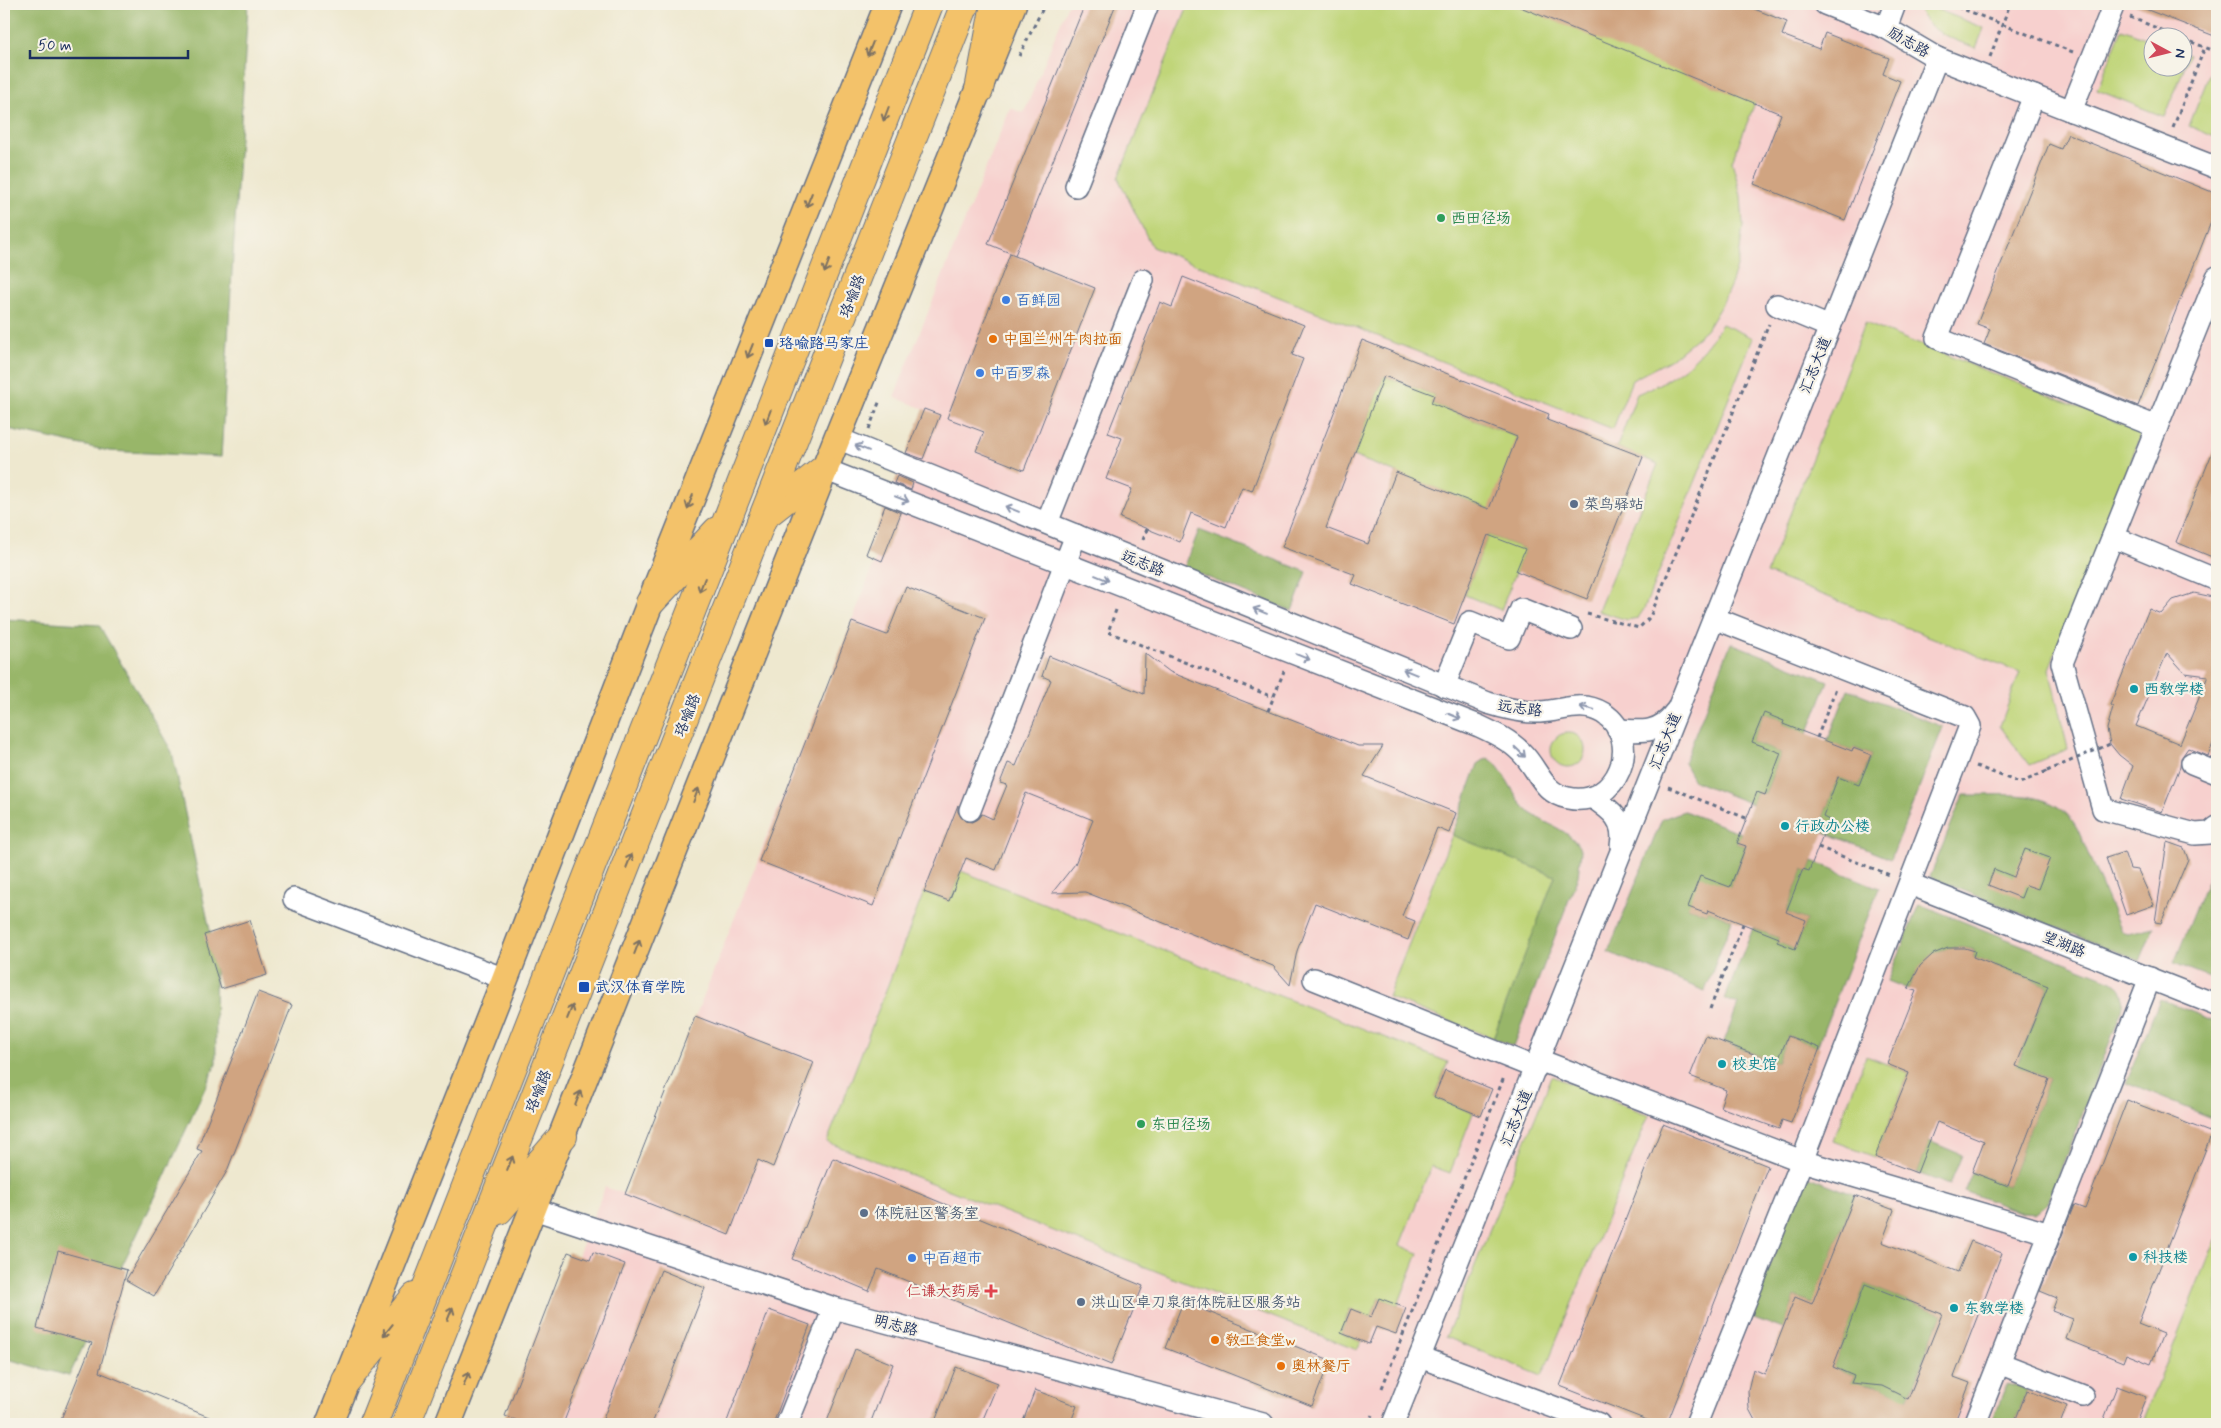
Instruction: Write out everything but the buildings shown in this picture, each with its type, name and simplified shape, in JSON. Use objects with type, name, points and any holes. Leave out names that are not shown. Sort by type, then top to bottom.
[{"type":"highway","points":[[373,1424],[929,4]]},
{"type":"highway","name":"珞喻路","points":[[406,1424],[766,514],[965,4]]},
{"type":"highway","points":[[979,90],[995,4]]},
{"type":"highway","points":[[766,514],[824,469]]},
{"type":"highway","points":[[650,603],[728,519]]},
{"type":"highway","points":[[485,1226],[563,1136]]},
{"type":"highway","points":[[346,1381],[430,1279]]},
{"type":"main road","points":[[329,1424],[505,979],[650,603],[888,4]]},
{"type":"main road","points":[[448,1424],[824,469],[1013,4]]},
{"type":"street","points":[[1076,186],[1148,4]]},
{"type":"street","name":"励志路","points":[[1825,4],[1886,28],[1937,58],[2217,168]]},
{"type":"street","points":[[1886,28],[1895,4]]},
{"type":"street","points":[[2071,111],[2113,7]]},
{"type":"street","name":"汇志大道","points":[[1393,1424],[1937,58]]},
{"type":"street","points":[[2034,96],[1937,338],[2157,427]]},
{"type":"street","points":[[2217,277],[2062,663],[2103,809],[2194,834],[2210,833],[2217,827]]},
{"type":"street","points":[[1047,523],[1143,280]]},
{"type":"street","points":[[1776,305],[1830,327]]},
{"type":"street","name":"远志路","points":[[837,438],[1488,704],[1521,711],[1540,712],[1572,706],[1587,707],[1602,713],[1618,730]]},
{"type":"street","name":"远志路","points":[[824,469],[1493,733],[1522,752],[1550,790],[1568,798],[1592,797]]},
{"type":"street","points":[[970,810],[1076,536]]},
{"type":"street","points":[[2112,537],[2217,580]]},
{"type":"street","points":[[1444,686],[1470,622],[1509,638],[1521,609],[1572,629]]},
{"type":"street","points":[[1696,1424],[1802,1161],[1970,730],[1970,722],[1965,717],[1714,618]]},
{"type":"street","points":[[1620,856],[1624,833],[1620,822],[1606,806],[1592,797],[1610,786],[1621,768],[1623,745],[1618,730],[1656,729],[1668,722],[1680,705]]},
{"type":"street","points":[[2192,763],[2217,773]]},
{"type":"street","name":"望湖路","points":[[1910,884],[2217,1005]]},
{"type":"street","points":[[294,899],[505,979]]},
{"type":"street","points":[[1975,1424],[2150,978]]},
{"type":"street","points":[[1314,979],[1511,1058],[1537,1064],[1802,1161],[2050,1234]]},
{"type":"street","name":"明志路","points":[[534,1209],[834,1308],[1263,1424]]},
{"type":"street","points":[[787,1424],[834,1308]]},
{"type":"street","points":[[1420,1357],[1599,1424]]},
{"type":"street","points":[[1999,1363],[2083,1396]]},
{"type":"path","points":[[1950,4],[2092,60]]},
{"type":"path","points":[[1982,76],[2010,4]]},
{"type":"path","points":[[2113,7],[2160,28]]},
{"type":"path","points":[[2194,43],[2217,52]]},
{"type":"path","points":[[2166,148],[2205,47]]},
{"type":"path","points":[[1572,629],[1578,612],[1634,627],[1643,626],[1646,622],[1776,305]]},
{"type":"path","points":[[1141,545],[1147,529]]},
{"type":"path","points":[[1116,610],[1108,632],[1274,697]]},
{"type":"path","points":[[1268,711],[1291,652]]},
{"type":"path","points":[[1817,738],[1844,669]]},
{"type":"path","points":[[1958,759],[2020,783],[2110,744]]},
{"type":"path","points":[[1650,780],[1746,818]]},
{"type":"path","points":[[1818,847],[1910,884]]},
{"type":"path","points":[[1710,1009],[1743,924]]},
{"type":"path","points":[[1379,1397],[1511,1058]]},
{"type":"path","points":[[1368,1424],[1375,1406]]},
{"type":"shaded area","name":"武汉体育学院","points":[[1068,4],[2217,4],[2217,1424],[563,1424],[625,1265],[594,1252],[590,1260],[578,1256],[605,1187],[625,1194],[852,622],[876,558],[866,554],[924,409],[894,397],[1010,108],[1024,113]]},
{"type":"green space","points":[[4,4],[248,4],[221,457],[109,451],[4,428]]},
{"type":"green space","name":"西田径场","points":[[1189,4],[1742,4],[1787,22],[1732,161],[1741,196],[1743,225],[1739,260],[1723,302],[1706,330],[1670,360],[1632,380],[1613,429],[1152,247],[1118,178]]},
{"type":"green space","points":[[1916,4],[1923,4],[1984,28],[1976,48],[1948,37],[1933,28],[1921,14]]},
{"type":"green space","points":[[2122,29],[2144,38],[2144,78],[2180,78],[2165,117],[2097,90]]},
{"type":"green space","points":[[2213,65],[2217,67],[2217,138],[2189,126]]},
{"type":"green space","points":[[1865,323],[2142,432],[2049,669],[2068,749],[2029,765],[2000,726],[2020,672],[1767,573]]},
{"type":"green space","points":[[1722,324],[1753,338],[1644,609],[1638,618],[1627,620],[1598,611],[1658,464],[1617,447],[1637,394],[1664,381],[1686,367],[1704,349]]},
{"type":"green space","points":[[1384,376],[1434,395],[1431,403],[1517,437],[1497,512],[1353,456]]},
{"type":"green space","points":[[1199,530],[1307,572],[1292,611],[1184,568]]},
{"type":"green space","points":[[1488,535],[1525,549],[1501,610],[1465,595]]},
{"type":"green space","points":[[4,619],[99,625],[172,752],[215,954],[216,1064],[158,1191],[69,1376],[4,1358]]},
{"type":"green space","points":[[1731,643],[1828,681],[1807,734],[1783,724],[1784,721],[1764,713],[1752,742],[1781,753],[1765,795],[1757,792],[1752,804],[1694,781],[1684,763]]},
{"type":"green space","points":[[1848,689],[1943,727],[1891,859],[1824,832],[1828,820],[1823,817],[1838,777],[1859,785],[1871,755],[1854,748],[1852,751],[1827,742]]},
{"type":"green space","points":[[1568,733],[1580,738],[1585,750],[1580,762],[1568,767],[1556,762],[1551,750],[1556,738]]},
{"type":"green space","points":[[1487,758],[1497,766],[1527,810],[1571,837],[1581,851],[1578,876],[1513,1046],[1493,1038],[1555,876],[1452,835],[1478,764]]},
{"type":"green space","points":[[1963,795],[2028,796],[2057,806],[2068,816],[2078,830],[2121,931],[2127,933],[2154,927],[2140,961],[1930,877]]},
{"type":"green space","points":[[1684,811],[1741,833],[1737,843],[1746,846],[1730,887],[1688,907],[1707,914],[1708,910],[1732,920],[1705,991],[1608,952],[1662,819]]},
{"type":"green space","points":[[1452,835],[1556,876],[1493,1038],[1388,997]]},
{"type":"green space","points":[[2217,857],[2217,980],[2174,963]]},
{"type":"green space","points":[[1813,861],[1879,888],[1817,1047],[1788,1036],[1777,1063],[1724,1042],[1738,1004],[1725,999],[1753,928],[1779,938],[1777,942],[1795,949],[1806,920],[1786,912],[1803,869],[1809,871]]},
{"type":"green space","name":"东田径场","points":[[961,871],[1448,1062],[1434,1097],[1473,1113],[1450,1173],[1431,1166],[1400,1245],[1418,1253],[1398,1305],[1379,1298],[1371,1317],[1350,1309],[1341,1333],[1361,1341],[1357,1350],[827,1142],[924,892],[949,901]]},
{"type":"green space","points":[[1919,904],[2112,981],[2123,993],[2122,1010],[2048,1203],[2035,1214],[2022,1213],[1964,1191],[1972,1172],[2008,1186],[2049,1079],[2007,1063],[2009,1057],[2019,1060],[2048,986],[1973,957],[1975,950],[1963,948],[1942,950],[1934,954],[1919,969],[1908,989],[1888,981]]},
{"type":"green space","points":[[2160,999],[2217,1022],[2217,1120],[2126,1083]]},
{"type":"green space","points":[[1866,1056],[1909,1073],[1875,1157],[1833,1141]]},
{"type":"green space","points":[[1552,1076],[1649,1115],[1542,1376],[1446,1337]]},
{"type":"green space","points":[[1929,1141],[1962,1155],[1950,1185],[1917,1173]]},
{"type":"green space","points":[[1805,1175],[1855,1195],[1819,1287],[1858,1302],[1865,1284],[1942,1314],[1906,1402],[1886,1388],[1872,1384],[1849,1389],[1854,1376],[1833,1367],[1851,1319],[1795,1297],[1783,1329],[1749,1316]]},
{"type":"green space","points":[[2217,1237],[2217,1424],[2142,1424]]},
{"type":"green space","points":[[2007,1384],[2027,1390],[2014,1424],[1991,1424]]},
{"type":"place","name":"西田径场","points":[[1441,218]]},
{"type":"place","name":"百鲜园","points":[[1006,300]]},
{"type":"place","name":"中国兰州牛肉拉面","points":[[993,339]]},
{"type":"place","name":"珞喻路马家庄","points":[[769,343]]},
{"type":"place","name":"中百罗森","points":[[980,373]]},
{"type":"place","name":"菜鸟驿站","points":[[1574,504]]},
{"type":"place","name":"西教学楼","points":[[2134,689]]},
{"type":"place","name":"行政办公楼","points":[[1785,826]]},
{"type":"place","name":"武汉体育学院","points":[[584,987]]},
{"type":"place","name":"校史馆","points":[[1722,1064]]},
{"type":"place","name":"东田径场","points":[[1141,1124]]},
{"type":"place","name":"体院社区警务室","points":[[864,1213]]},
{"type":"place","name":"科技楼","points":[[2133,1257]]},
{"type":"place","name":"中百超市","points":[[912,1258]]},
{"type":"place","name":"仁谦大药房","points":[[991,1291]]},
{"type":"place","name":"洪山区卓刀泉街体院社区服务站","points":[[1081,1302]]},
{"type":"place","name":"东教学楼","points":[[1954,1308]]},
{"type":"place","name":"教工食堂w","points":[[1215,1340]]},
{"type":"place","name":"奥林餐厅","points":[[1281,1366]]}]
